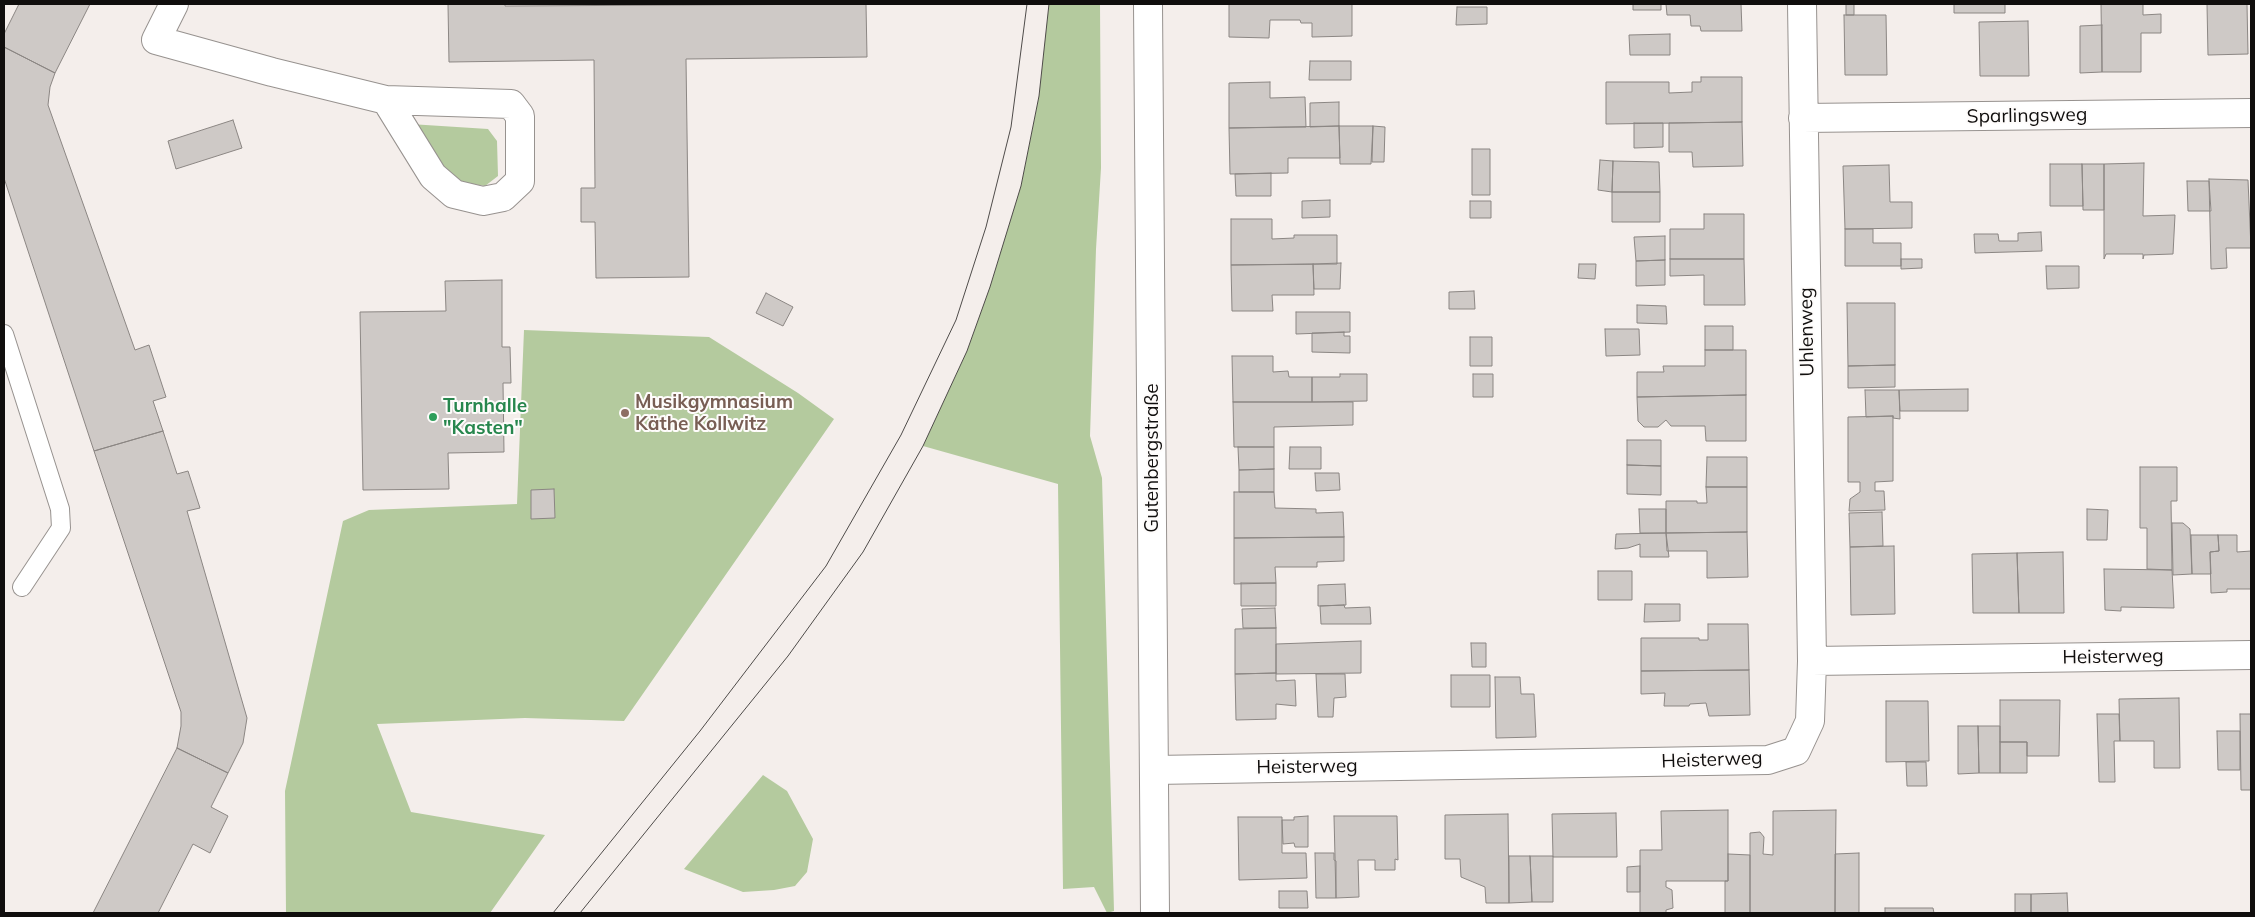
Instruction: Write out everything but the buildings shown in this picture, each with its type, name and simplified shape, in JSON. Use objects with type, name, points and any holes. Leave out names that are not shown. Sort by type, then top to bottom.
[{"type":"street","points":[[174,4],[156,40],[272,72],[386,100],[511,104],[520,116],[520,181],[503,197],[483,201],[454,194],[433,176],[386,100]]},
{"type":"street","name":"Gutenbergstraße","points":[[1148,4],[1155,913]]},
{"type":"street","name":"Uhlenweg","points":[[1802,4],[1812,661]]},
{"type":"street","name":"Sparlingsweg","points":[[1803,118],[2251,113]]},
{"type":"street","name":"Heisterweg","points":[[1154,770],[1768,760],[1796,751],[1810,721],[1812,661],[2251,655]]},
{"type":"lane","points":[[4,334],[60,509],[61,528],[22,587]]},
{"type":"green space","points":[[1049,4],[1100,4],[1101,168],[1096,249],[1090,436],[1102,478],[1114,911],[1107,913],[1094,887],[1063,889],[1058,484],[923,446],[967,351],[990,287],[1021,186],[1039,96]]},
{"type":"green space","points":[[410,124],[488,129],[497,141],[498,176],[485,186],[460,182],[444,171]]},
{"type":"green space","points":[[524,330],[709,337],[798,393],[834,419],[624,721],[525,718],[377,724],[411,812],[545,835],[490,913],[286,913],[285,791],[343,521],[369,510],[517,504]]},
{"type":"green space","points":[[763,775],[787,791],[813,839],[807,872],[795,886],[774,890],[743,892],[684,869]]},
{"type":"tram line","points":[[553,913],[700,731],[826,566],[901,435],[956,320],[986,227],[1011,127],[1027,4]]},
{"type":"tram line","points":[[580,913],[788,656],[863,552],[923,446],[967,351],[990,287],[1021,186],[1039,96],[1049,4]]},
{"type":"place","name":"Musikgymnasium Käthe Kollwitz","points":[[625,413]]},
{"type":"place","name":"Turnhalle \"Kasten\"","points":[[433,417]]}]
